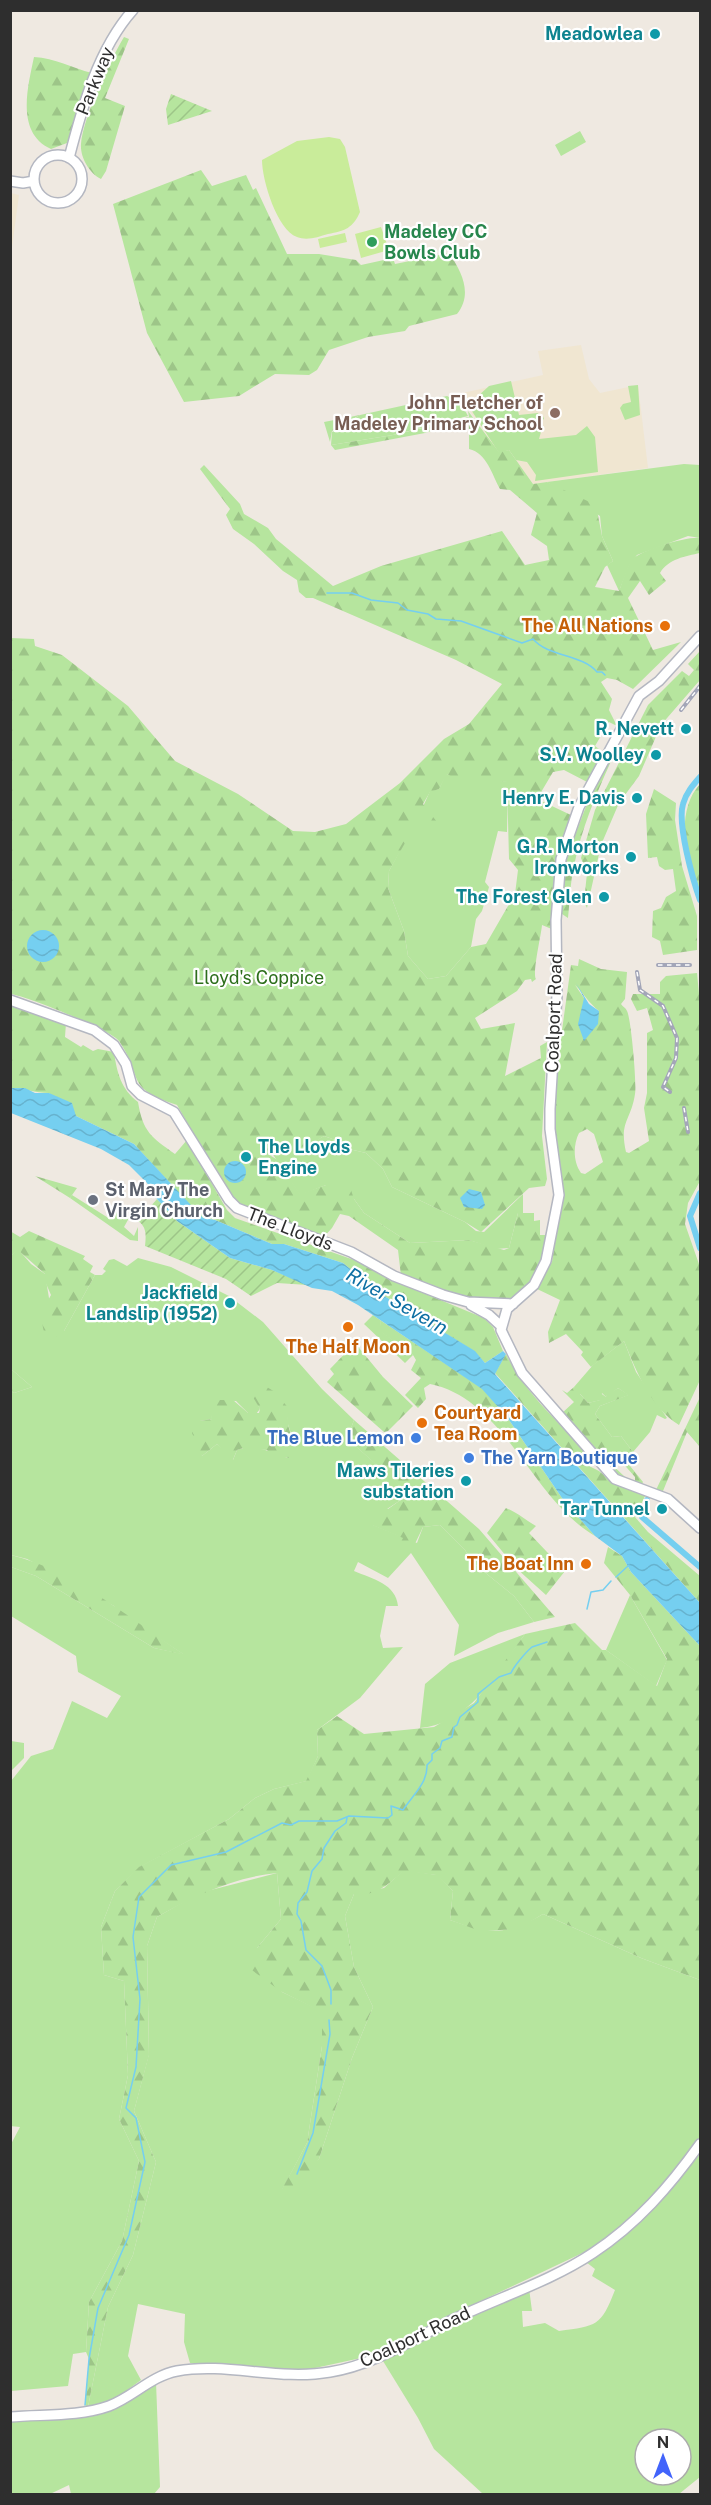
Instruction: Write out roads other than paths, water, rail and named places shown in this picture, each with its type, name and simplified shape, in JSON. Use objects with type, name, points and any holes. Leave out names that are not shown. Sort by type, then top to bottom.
[{"type":"street","name":"Parkway","points":[[69,158],[104,54],[133,10]]},
{"type":"street","points":[[54,155],[69,158],[78,166],[83,183],[70,200],[60,204],[50,202],[38,192],[34,181],[36,171],[44,159],[54,155]]},
{"type":"street","points":[[10,181],[23,183],[34,181]]},
{"type":"street","name":"Coalport Road","points":[[504,1314],[534,1285],[546,1262],[559,1196],[550,1129],[558,995],[556,920],[561,859],[579,807],[639,696],[659,681],[700,636]]},
{"type":"street","name":"The Lloyds","points":[[10,1000],[94,1030],[114,1046],[126,1065],[132,1086],[141,1095],[174,1112],[224,1192],[237,1208],[351,1252],[394,1276],[463,1301],[513,1304]]},
{"type":"street","points":[[463,1301],[478,1308],[504,1314],[501,1326]]},
{"type":"street","points":[[478,1308],[501,1326],[514,1362],[533,1387],[615,1479],[668,1499],[700,1528]]},
{"type":"street","name":"Coalport Road","points":[[10,2417],[69,2414],[107,2407],[129,2397],[146,2383],[174,2371],[213,2368],[279,2376],[331,2372],[377,2358],[592,2253],[661,2196],[700,2144]]},
{"type":"water","points":[[43,930],[54,935],[59,946],[54,957],[43,962],[32,957],[27,946],[32,935]]},
{"type":"water","points":[[576,983],[589,1004],[599,1011],[598,1024],[584,1041],[578,1024],[584,998]]},
{"type":"water","points":[[10,1088],[25,1088],[35,1093],[49,1093],[72,1103],[76,1116],[134,1144],[203,1218],[215,1220],[272,1244],[284,1244],[343,1263],[381,1294],[475,1351],[485,1363],[503,1351],[506,1354],[495,1374],[700,1603],[700,1646],[631,1572],[622,1556],[595,1536],[564,1501],[507,1417],[482,1389],[358,1305],[332,1291],[312,1288],[272,1270],[230,1258],[177,1221],[157,1199],[147,1183],[129,1165],[101,1149],[11,1113]]},
{"type":"water","points":[[235,1161],[245,1168],[246,1172],[239,1182],[235,1183],[225,1176],[224,1172],[231,1162]]},
{"type":"water","points":[[469,1189],[481,1192],[485,1205],[482,1209],[464,1207],[460,1198]]},
{"type":"waterway","points":[[327,593],[352,593],[371,600],[398,603],[407,610],[428,614],[436,619],[461,621],[522,643],[533,639],[539,645],[583,662],[605,675]]},
{"type":"waterway","points":[[700,777],[686,796],[682,813],[687,852],[700,900]]},
{"type":"waterway","points":[[700,1193],[690,1216],[700,1248]]},
{"type":"waterway","points":[[647,1500],[642,1517],[700,1567]]},
{"type":"waterway","points":[[616,1577],[629,1565]]},
{"type":"waterway","points":[[587,1609],[591,1592],[603,1590],[611,1581]]},
{"type":"waterway","points":[[85,2405],[89,2359],[98,2308],[129,2235],[145,2162],[136,2118],[126,2108],[136,2067],[140,1999],[133,1937],[139,1897],[171,1865],[226,1852],[282,1823],[291,1825],[299,1821],[337,1821],[349,1816],[388,1818],[392,1815],[391,1806],[403,1810],[425,1778],[432,1754],[440,1748],[442,1741],[452,1737],[454,1727],[460,1717],[478,1702],[478,1694],[499,1677],[511,1673],[532,1647],[547,1642]]},
{"type":"waterway","points":[[331,2004],[331,1990],[322,1966],[306,1950],[301,1921],[297,1914],[298,1903],[307,1892],[312,1871],[322,1859],[324,1848],[335,1831],[346,1823],[347,1818]]},
{"type":"waterway","points":[[297,2174],[313,2133],[330,2034],[329,2020]]},
{"type":"railway","points":[[681,710],[700,686]]},
{"type":"railway","points":[[658,965],[690,965]]},
{"type":"railway","points":[[637,972],[640,990],[663,1006],[677,1038],[676,1058],[663,1087],[670,1092]]},
{"type":"railway","points":[[684,1108],[688,1132]]},
{"type":"place","name":"Meadowlea","points":[[655,34]]},
{"type":"place","name":"Madeley CC Bowls Club","points":[[372,242]]},
{"type":"place","name":"John Fletcher of Madeley Primary School","points":[[555,413]]},
{"type":"place","name":"The All Nations","points":[[665,626]]},
{"type":"place","name":"R. Nevett","points":[[686,729]]},
{"type":"place","name":"S.V. Woolley","points":[[656,755]]},
{"type":"place","name":"Henry E. Davis","points":[[637,798]]},
{"type":"place","name":"G.R. Morton Ironworks","points":[[631,857]]},
{"type":"place","name":"The Forest Glen","points":[[604,897]]},
{"type":"place","name":"The Lloyds Engine","points":[[246,1157]]},
{"type":"place","name":"St Mary The Virgin Church","points":[[93,1200]]},
{"type":"place","name":"Jackfield Landslip (1952)","points":[[230,1303]]},
{"type":"place","name":"The Half Moon","points":[[348,1327]]},
{"type":"place","name":"Courtyard Tea Room","points":[[422,1423]]},
{"type":"place","name":"The Blue Lemon","points":[[416,1438]]},
{"type":"place","name":"The Yarn Boutique","points":[[469,1458]]},
{"type":"place","name":"Maws Tileries substation","points":[[466,1481]]},
{"type":"place","name":"Tar Tunnel","points":[[662,1509]]},
{"type":"place","name":"The Boat Inn","points":[[586,1564]]},
{"type":"park label","name":"Lloyd's Coppice","points":[[259,978]]},
{"type":"water label","name":"River Severn","points":[[397,1301]]}]
